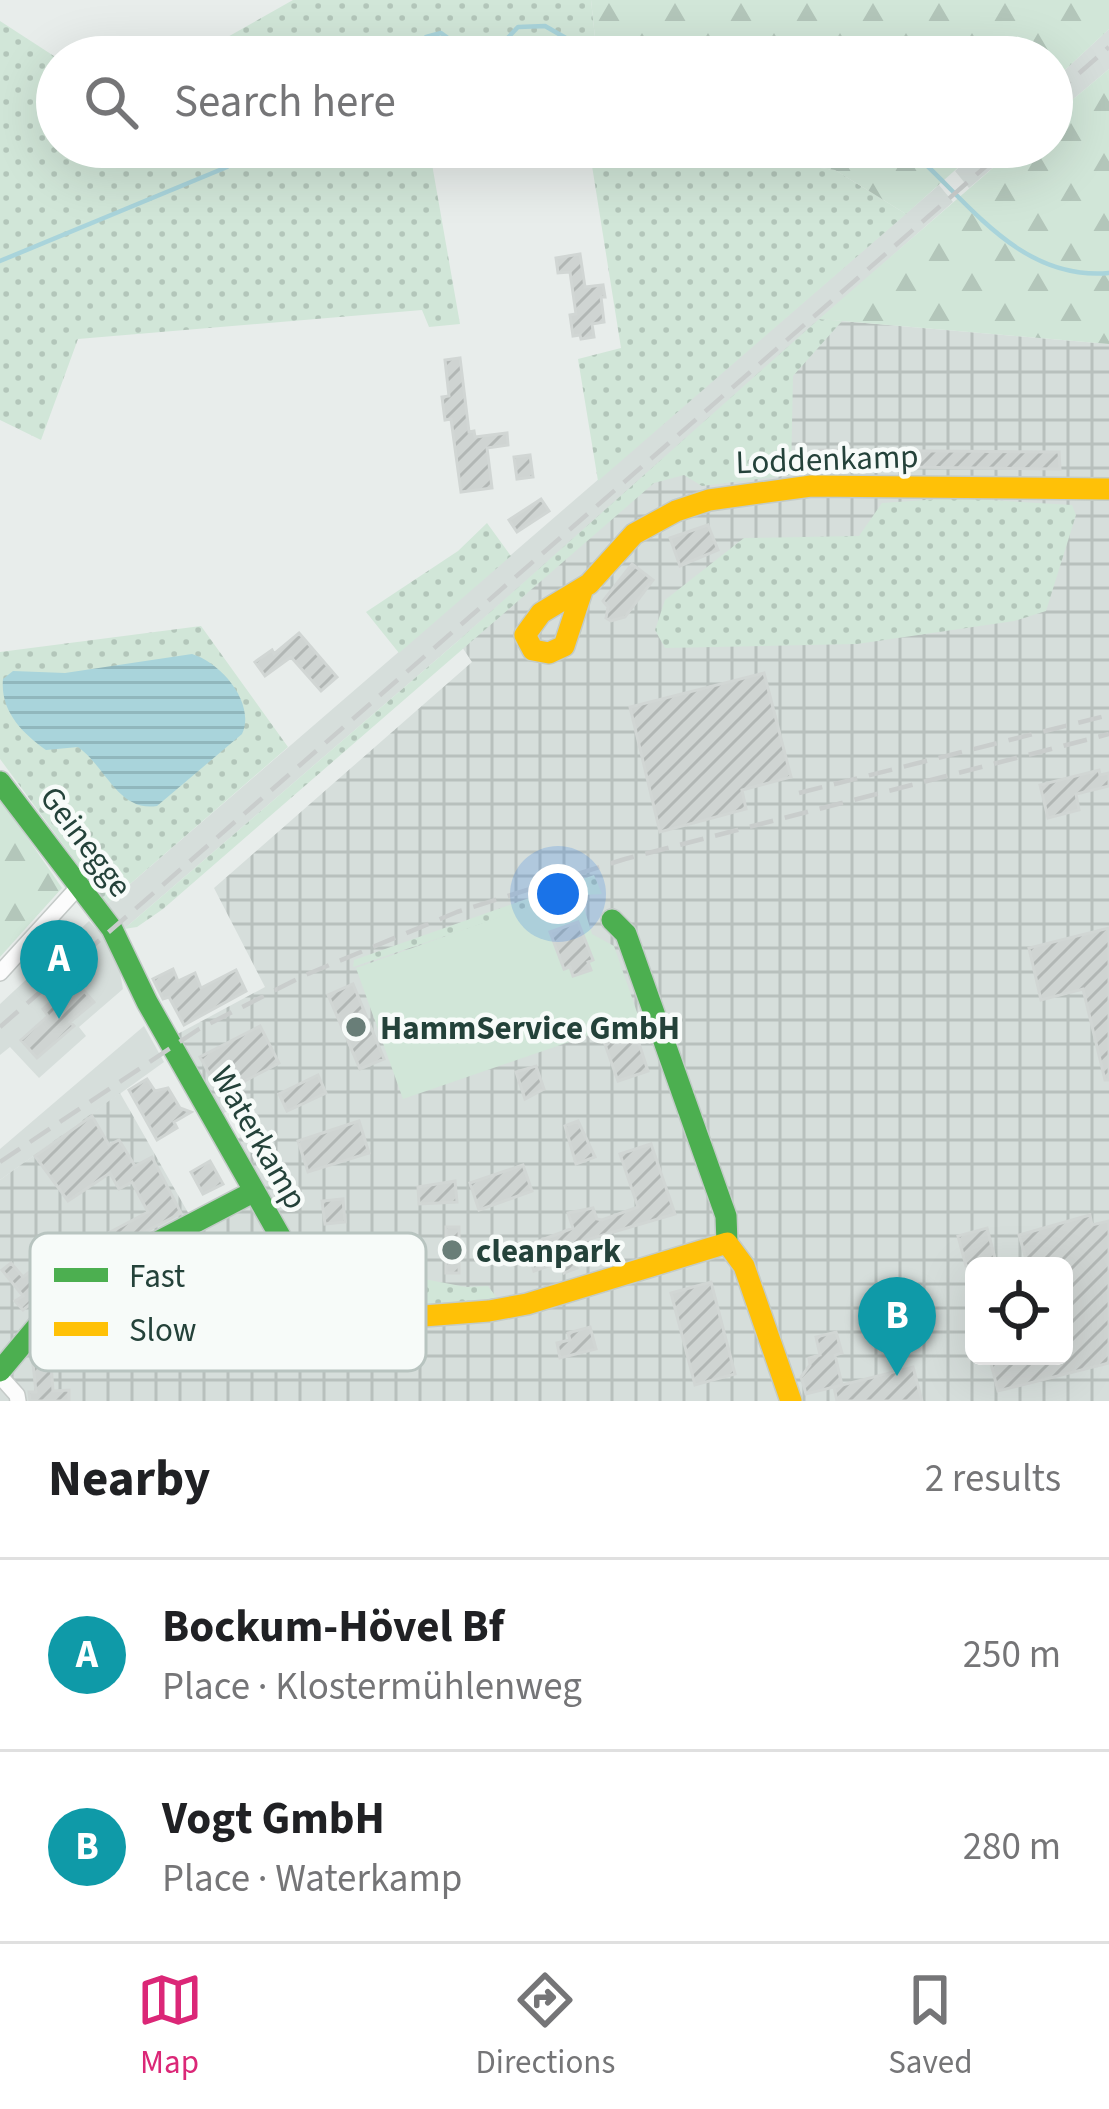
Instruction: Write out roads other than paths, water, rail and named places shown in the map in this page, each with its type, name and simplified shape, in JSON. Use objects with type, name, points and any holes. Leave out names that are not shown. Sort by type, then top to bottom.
[{"type":"street","name":"Loddenkamp","points":[[582,591],[619,545],[643,527],[681,508],[733,493],[802,487],[1109,489]]},
{"type":"street","name":"Geinegge","points":[[0,782],[119,941]]},
{"type":"street","points":[[0,973],[80,885]]},
{"type":"street","points":[[612,920],[626,934],[726,1216],[727,1243],[744,1266],[791,1401]]},
{"type":"street","name":"Waterkamp","points":[[119,941],[147,1003],[277,1233]]},
{"type":"street","points":[[175,1233],[253,1192]]},
{"type":"street","name":"Waterkamp","points":[[426,1314],[526,1304],[727,1243]]},
{"type":"street","points":[[18,1401],[0,1373],[30,1336]]},
{"type":"water","points":[[192,654],[214,666],[234,686],[245,722],[242,734],[157,806],[144,806],[122,795],[78,747],[46,750],[21,729],[5,701],[3,679],[13,671],[65,673]]},
{"type":"waterway","name":"Geinegge","points":[[510,36],[518,27],[545,26],[562,36]]},
{"type":"waterway","name":"Geinegge","points":[[430,36],[445,36]]},
{"type":"waterway","name":"Geinegge","points":[[0,261],[225,168]]},
{"type":"waterway","name":"Geinegge","points":[[928,168],[1021,250],[1077,272],[1109,273]]},
{"type":"railway","points":[[1073,79],[1109,47]]},
{"type":"railway","points":[[0,1027],[984,168]]},
{"type":"railway","points":[[799,793],[1109,715]]},
{"type":"railway","points":[[0,1162],[199,1029],[303,976],[457,912],[625,859],[1109,734]]},
{"type":"place","name":"Bockum-Hövel Bf","points":[[59,1019]]},
{"type":"place","name":"HammService GmbH","points":[[356,1027]]},
{"type":"place","name":"cleanpark","points":[[452,1250]]},
{"type":"place","name":"Vogt GmbH","points":[[897,1376]]}]
